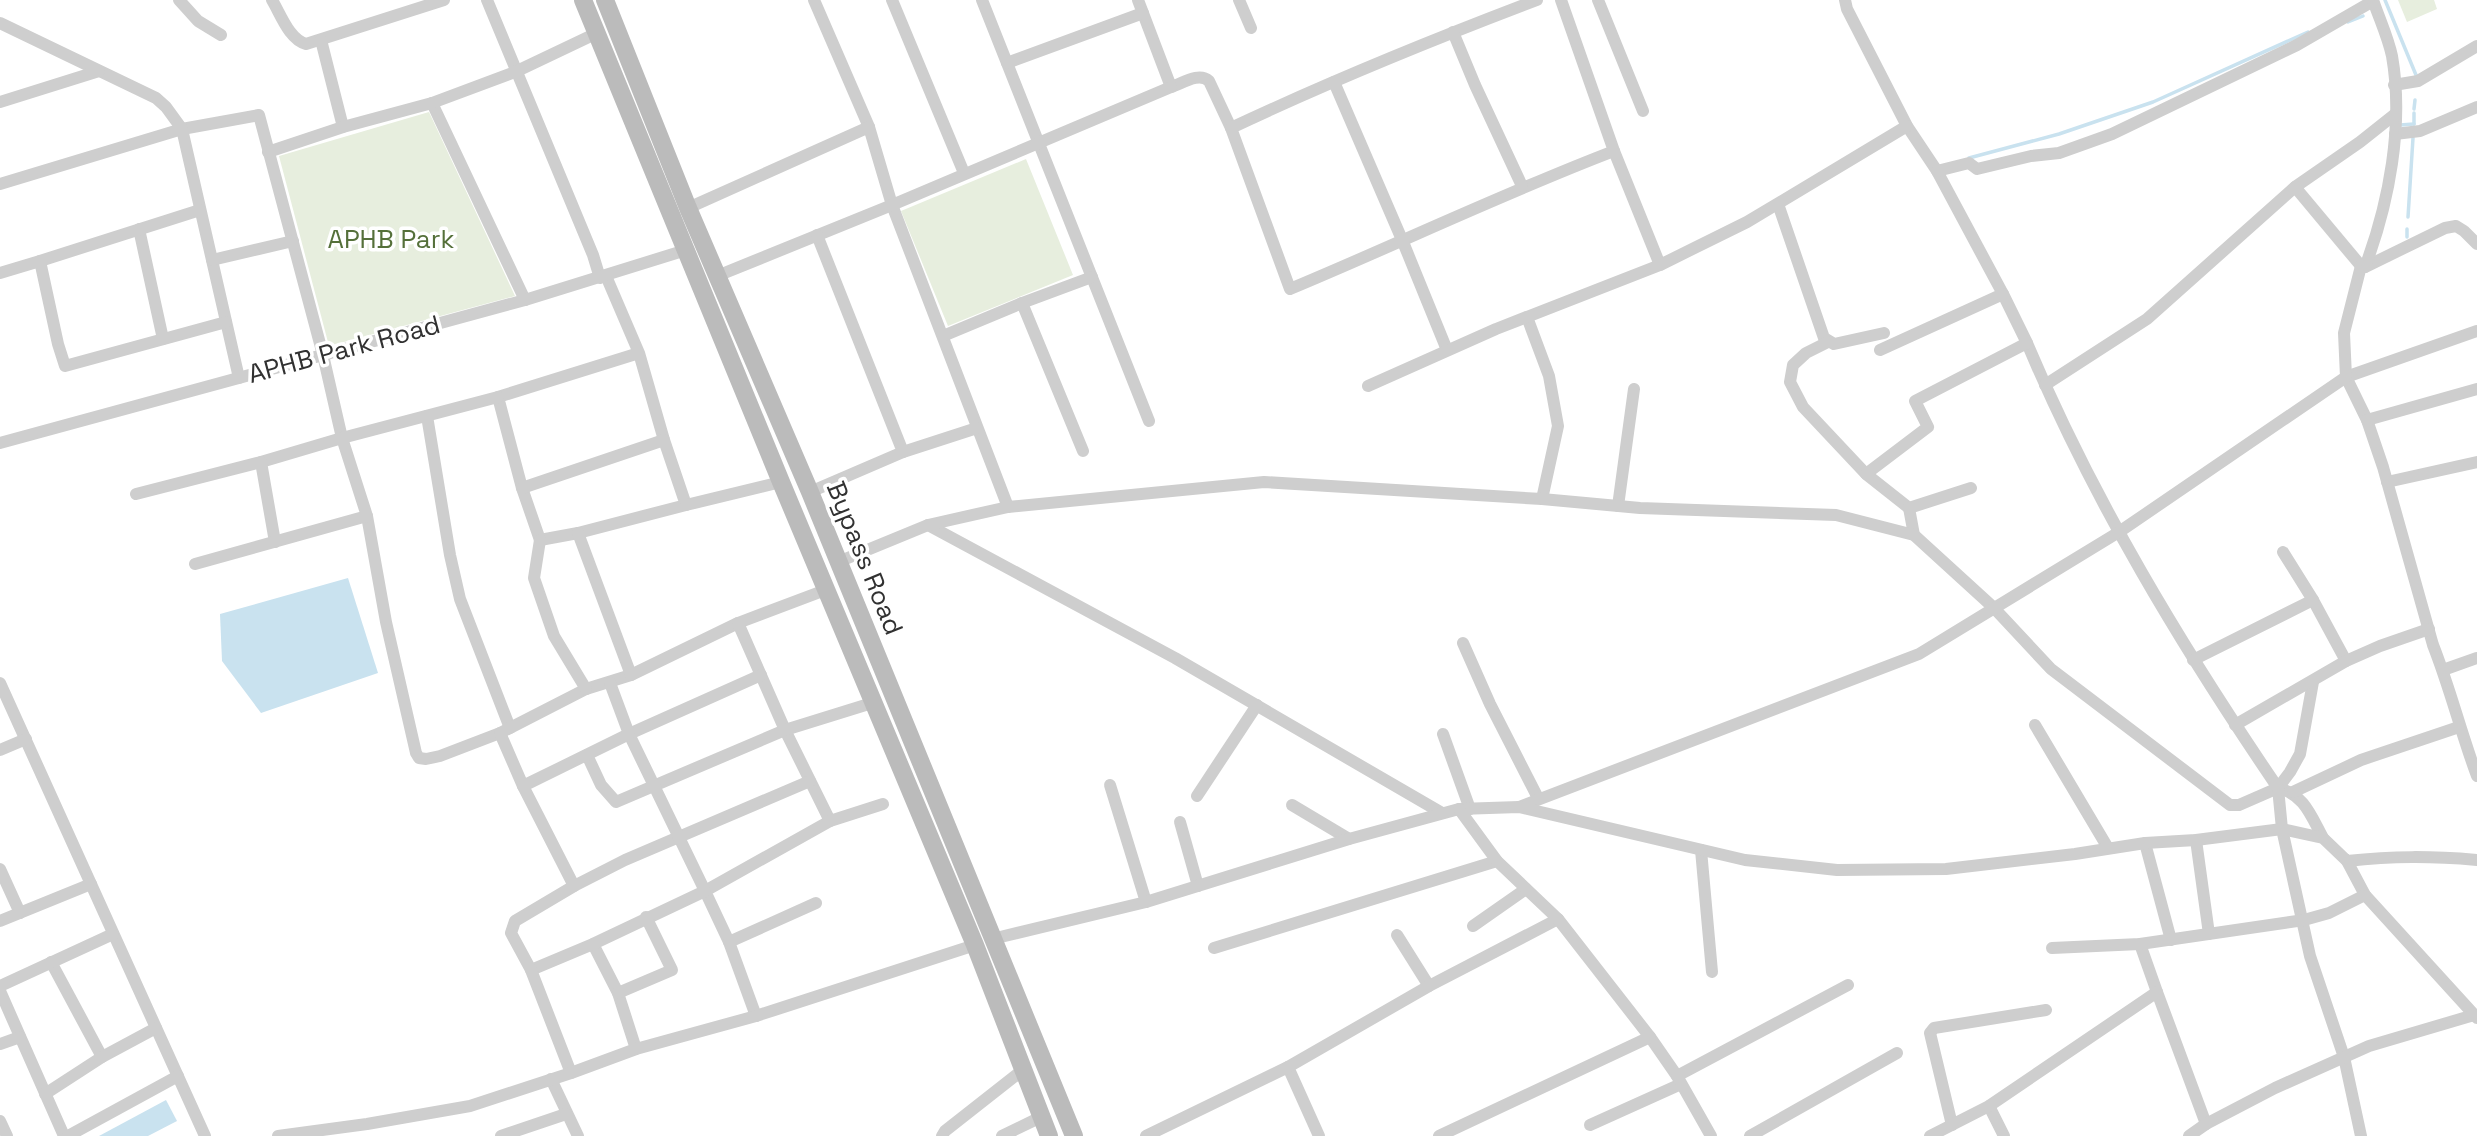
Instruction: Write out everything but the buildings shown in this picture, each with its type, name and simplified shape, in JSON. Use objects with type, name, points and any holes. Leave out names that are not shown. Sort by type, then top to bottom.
[{"type":"main road","name":"Bypass Road","points":[[583,0],[781,482],[828,589],[872,703],[1074,1136]]},
{"type":"main road","name":"Bypass Road","points":[[605,0],[688,208],[838,562],[984,942],[1024,1069],[1049,1136]]},
{"type":"street","points":[[179,0],[198,21],[221,35]]},
{"type":"street","points":[[272,0],[297,41],[306,44],[444,0]]},
{"type":"street","points":[[487,0],[593,255],[639,353],[686,505]]},
{"type":"street","points":[[814,0],[869,127],[892,205],[1008,507]]},
{"type":"street","points":[[892,0],[964,173]]},
{"type":"street","points":[[982,0],[1149,421]]},
{"type":"street","points":[[1239,0],[1251,27]]},
{"type":"street","points":[[1231,128],[1453,32],[1537,0]]},
{"type":"street","points":[[1560,0],[1614,151],[1660,265]]},
{"type":"street","points":[[1598,0],[1643,111]]},
{"type":"street","points":[[1845,0],[1847,9],[1907,126],[1937,172],[2003,294],[2045,385],[2119,532],[2193,660],[2278,788],[2281,829],[2304,920],[2310,956],[2344,1057],[2361,1136]]},
{"type":"street","points":[[1937,172],[1969,163],[1977,169],[2031,156],[2059,153],[2112,134],[2297,45],[2373,0],[2392,55],[2395,134],[2380,226],[2363,267],[2344,333],[2346,377],[2367,420],[2459,727],[2477,776]]},
{"type":"street","points":[[1007,63],[1140,6],[1171,87]]},
{"type":"street","points":[[0,23],[156,98],[182,129],[239,378]]},
{"type":"street","points":[[1453,32],[1522,186]]},
{"type":"street","points":[[268,152],[343,127],[432,103],[515,72],[597,33]]},
{"type":"street","points":[[321,40],[343,127]]},
{"type":"street","points":[[2394,85],[2418,80],[2477,47]]},
{"type":"street","points":[[0,102],[99,71]]},
{"type":"street","points":[[717,276],[1199,77],[1209,81],[1231,128],[1290,289],[1403,242],[1522,186],[1614,151]]},
{"type":"street","points":[[1334,82],[1447,351]]},
{"type":"street","points":[[432,103],[525,300]]},
{"type":"street","points":[[2395,134],[2420,131],[2477,107]]},
{"type":"street","points":[[0,184],[182,129],[259,115],[323,355],[342,438],[367,516],[386,622],[419,758],[440,756],[505,730],[586,689],[631,675],[738,623],[828,589]]},
{"type":"street","points":[[2045,385],[2147,319],[2295,187],[2394,115]]},
{"type":"street","points":[[1368,386],[1527,317],[1660,265],[1778,204],[1907,126]]},
{"type":"street","points":[[688,208],[869,127]]},
{"type":"street","points":[[2295,187],[2363,267]]},
{"type":"street","points":[[1778,204],[1824,338],[1834,344],[1884,333]]},
{"type":"street","points":[[0,273],[200,210]]},
{"type":"street","points":[[2363,267],[2445,228],[2456,226],[2477,244]]},
{"type":"street","points":[[139,229],[163,339]]},
{"type":"street","points":[[817,235],[903,452]]},
{"type":"street","points":[[212,260],[293,241]]},
{"type":"street","name":"APHB Park Road","points":[[0,443],[525,300],[686,250]]},
{"type":"street","points":[[40,261],[65,366],[226,322]]},
{"type":"street","points":[[943,336],[1092,277]]},
{"type":"street","points":[[1880,350],[2003,294]]},
{"type":"street","points":[[1022,303],[1083,451]]},
{"type":"street","points":[[1527,317],[1549,376],[1558,426],[1542,499]]},
{"type":"street","points":[[1519,807],[1919,654],[2119,532],[2346,377],[2477,331]]},
{"type":"street","points":[[1828,342],[1806,353],[1793,365],[1790,383],[1803,407],[1866,474],[1909,508],[1914,535]]},
{"type":"street","points":[[1866,474],[1928,427],[1915,401],[2027,343]]},
{"type":"street","points":[[136,494],[498,397],[639,353]]},
{"type":"street","points":[[1618,506],[1634,389]]},
{"type":"street","points":[[2367,420],[2477,389]]},
{"type":"street","points":[[498,397],[522,488],[540,540],[534,578],[554,636],[586,689]]},
{"type":"street","points":[[427,416],[460,599],[523,786],[574,886]]},
{"type":"street","points":[[810,492],[903,452],[977,428]]},
{"type":"street","points":[[522,488],[664,440]]},
{"type":"street","points":[[261,461],[275,542]]},
{"type":"street","points":[[2387,482],[2477,462]]},
{"type":"street","points":[[540,540],[781,482]]},
{"type":"street","points":[[838,562],[928,525],[1008,507],[1264,482],[1618,506],[1836,515],[1914,535],[1994,608],[2051,669],[2230,805],[2239,805],[2278,788],[2300,754],[2312,682]]},
{"type":"street","points":[[1909,508],[1971,488]]},
{"type":"street","points":[[195,564],[367,516]]},
{"type":"street","points":[[928,525],[1257,705],[1443,813]]},
{"type":"street","points":[[578,533],[631,675]]},
{"type":"street","points":[[2283,552],[2346,661]]},
{"type":"street","points":[[2193,660],[2313,600]]},
{"type":"street","points":[[738,623],[785,730],[830,821]]},
{"type":"street","points":[[2235,725],[2346,661],[2429,629]]},
{"type":"street","points":[[1463,643],[1490,704],[1538,798]]},
{"type":"street","points":[[2443,670],[2477,658]]},
{"type":"street","points":[[523,786],[629,734],[761,675]]},
{"type":"street","points":[[0,683],[205,1136]]},
{"type":"street","points":[[610,683],[653,788],[729,942],[756,1016]]},
{"type":"street","points":[[587,755],[601,785],[617,802],[785,730],[872,703]]},
{"type":"street","points":[[1197,796],[1257,705]]},
{"type":"street","points":[[2035,725],[2108,848]]},
{"type":"street","points":[[2293,792],[2361,760],[2459,727]]},
{"type":"street","points":[[1443,734],[1464,809],[1496,862],[1558,919],[1650,1037],[1679,1080],[1711,1136]]},
{"type":"street","points":[[0,750],[26,739]]},
{"type":"street","points":[[571,1073],[531,970],[511,933],[516,921],[574,886],[625,860],[810,781]]},
{"type":"street","points":[[1110,785],[1146,902]]},
{"type":"street","points":[[2191,1135],[2206,1124],[2275,1088],[2369,1046],[2475,1016],[2365,895],[2347,861],[2323,838],[2305,806],[2293,792],[2278,788]]},
{"type":"street","points":[[531,970],[705,891],[830,821],[883,803]]},
{"type":"street","points":[[1292,805],[1349,839]]},
{"type":"street","points":[[278,1136],[555,1090],[571,1073],[636,1049],[756,1016],[984,942],[1146,902],[1349,839],[1464,809],[1519,807],[1745,860],[1837,870],[1946,869],[2145,843],[2196,840],[2281,829],[2323,838]]},
{"type":"street","points":[[1180,822],[1198,886]]},
{"type":"street","points":[[2196,840],[2209,934]]},
{"type":"street","points":[[2145,843],[2171,940]]},
{"type":"street","points":[[1701,850],[1712,972]]},
{"type":"street","points":[[2347,861],[2427,855],[2477,860]]},
{"type":"street","points":[[1214,948],[1496,862]]},
{"type":"street","points":[[0,869],[20,913]]},
{"type":"street","points":[[0,921],[91,884]]},
{"type":"street","points":[[1473,926],[1526,889]]},
{"type":"street","points":[[2052,948],[2140,944],[2304,920],[2329,913],[2365,895]]},
{"type":"street","points":[[729,942],[816,903]]},
{"type":"street","points":[[618,992],[672,970],[646,917]]},
{"type":"street","points":[[1146,1136],[1288,1067],[1429,986],[1558,919]]},
{"type":"street","points":[[0,986],[113,934]]},
{"type":"street","points":[[1397,935],[1429,986]]},
{"type":"street","points":[[593,944],[618,992],[636,1049]]},
{"type":"street","points":[[2140,944],[2206,1124]]},
{"type":"street","points":[[51,962],[102,1057]]},
{"type":"street","points":[[1590,1125],[1679,1080],[1848,985]]},
{"type":"street","points":[[0,992],[66,1136],[178,1076]]},
{"type":"street","points":[[1930,1136],[1989,1106],[2157,992]]},
{"type":"street","points":[[1952,1125],[1930,1033],[1934,1028],[2046,1010]]},
{"type":"street","points":[[45,1094],[102,1057],[156,1028]]},
{"type":"street","points":[[0,1044],[20,1037]]},
{"type":"street","points":[[1439,1136],[1650,1037]]},
{"type":"street","points":[[1749,1136],[1897,1053]]},
{"type":"street","points":[[1288,1067],[1319,1136]]},
{"type":"street","points":[[942,1136],[944,1131],[1024,1069]]},
{"type":"street","points":[[555,1090],[578,1136]]},
{"type":"street","points":[[1989,1106],[2004,1136]]},
{"type":"street","points":[[501,1136],[566,1114]]},
{"type":"street","points":[[1002,1136],[1041,1117]]},
{"type":"street","points":[[0,1121],[6,1136]]},
{"type":"green space","points":[[2398,0],[2434,0],[2437,9],[2407,22]]},
{"type":"green space","name":"APHB Park","points":[[429,112],[515,296],[329,346],[279,156]]},
{"type":"green space","points":[[1026,159],[1073,275],[948,326],[901,211]]},
{"type":"water","points":[[348,578],[378,673],[261,713],[222,661],[220,614]]},
{"type":"water","points":[[166,1100],[177,1121],[148,1136],[99,1136]]},
{"type":"waterway","points":[[2385,0],[2416,75]]},
{"type":"waterway","points":[[2348,22],[2363,16]]},
{"type":"waterway","points":[[1969,158],[2059,134],[2153,102],[2308,32]]},
{"type":"waterway","points":[[2414,109],[2415,100]]},
{"type":"waterway","points":[[2414,113],[2414,124]]},
{"type":"waterway","points":[[2400,125],[2414,124]]},
{"type":"waterway","points":[[2408,217],[2413,138]]},
{"type":"waterway","points":[[2407,229],[2407,237]]}]
